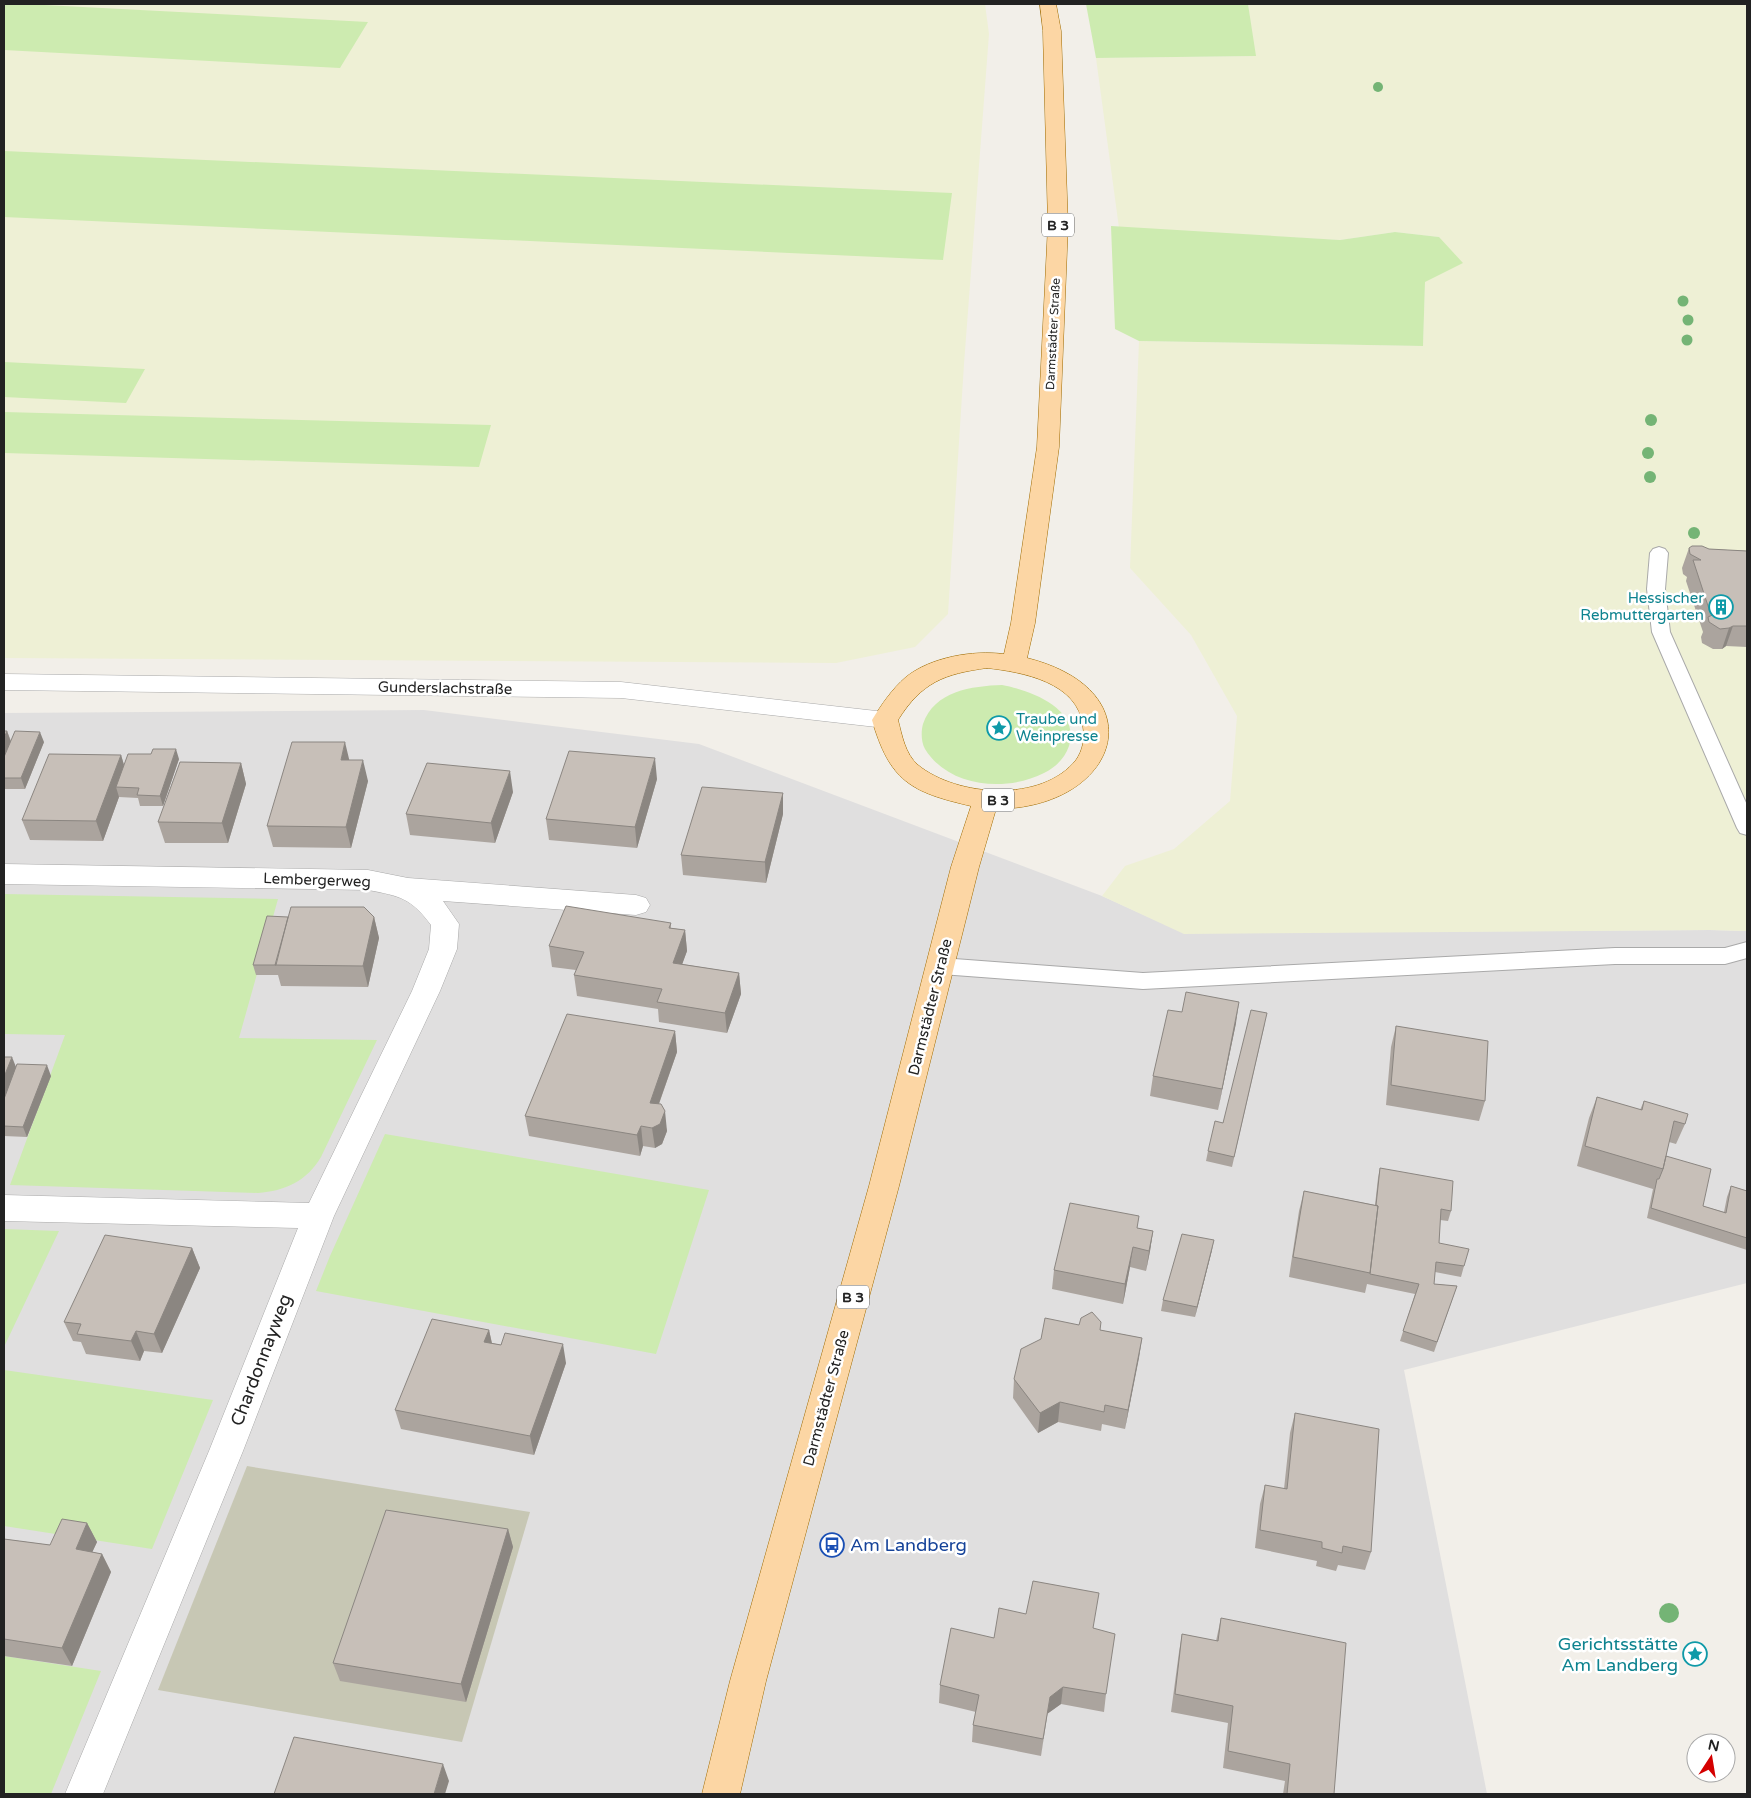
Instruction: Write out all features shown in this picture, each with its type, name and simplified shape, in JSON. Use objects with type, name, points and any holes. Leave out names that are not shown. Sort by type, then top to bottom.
[{"type":"main road","name":"Darmstädter Straße","points":[[1014,662],[1023,623],[1048,438],[1058,225],[1052,31],[1048,4]]},
{"type":"main road","name":"B 3","points":[[987,660],[1014,662],[1040,669],[1056,676],[1081,695],[1093,712],[1098,731],[1095,750],[1084,767],[1067,782],[1043,793],[1015,799],[986,800],[956,795],[930,785],[909,770],[895,753],[885,720],[904,692],[934,670],[960,663],[987,660]]},
{"type":"main road","name":"Darmstädter Straße","points":[[721,1794],[748,1682],[941,966],[965,867],[986,800]]},
{"type":"street","name":"Gunderslachstraße","points":[[4,682],[621,690],[885,720]]},
{"type":"street","name":"Lembergerweg","points":[[4,874],[368,880],[404,887],[429,902],[445,924],[443,949],[426,992],[318,1216]]},
{"type":"street","points":[[404,887],[636,905]]},
{"type":"street","points":[[4,1208],[318,1216]]},
{"type":"street","name":"Chardonnayweg","points":[[84,1794],[222,1460],[318,1216]]},
{"type":"lane","points":[[1659,553],[1656,589],[1661,632],[1747,828]]},
{"type":"lane","points":[[941,966],[1143,981],[1614,956],[1725,956],[1747,950]]},
{"type":"shaded area","points":[[4,4],[985,4],[989,34],[964,364],[948,614],[915,647],[836,663],[4,658]]},
{"type":"shaded area","points":[[1248,4],[1747,4],[1747,931],[1184,934],[1102,896],[1125,866],[1174,849],[1230,801],[1237,716],[1191,635],[1130,568],[1139,341],[1423,346],[1425,282],[1439,237],[1395,232],[1340,240],[1119,228],[1096,58],[1255,56]]},
{"type":"shaded area","points":[[424,710],[699,744],[1102,896],[1184,933],[1747,931],[1747,1283],[1404,1370],[1487,1794],[4,1794],[4,713]]},
{"type":"shaded area","points":[[247,1466],[530,1512],[462,1742],[158,1690]]},
{"type":"green space","points":[[4,4],[368,22],[340,68],[4,50]]},
{"type":"green space","points":[[1086,4],[1248,4],[1256,56],[1096,58]]},
{"type":"green space","points":[[4,151],[952,193],[943,260],[4,217]]},
{"type":"green space","points":[[1111,226],[1340,240],[1395,232],[1439,237],[1463,263],[1425,282],[1423,346],[1139,341],[1115,329]]},
{"type":"green space","points":[[4,362],[145,369],[126,403],[4,397]]},
{"type":"green space","points":[[4,412],[491,425],[479,467],[4,453]]},
{"type":"green space","points":[[1002,685],[1038,696],[1060,711],[1067,721],[1071,733],[1069,746],[1056,765],[1044,773],[1029,779],[1013,783],[996,784],[963,779],[935,762],[925,749],[922,740],[923,724],[928,713],[945,697],[955,692]]},
{"type":"green space","points":[[4,894],[278,899],[239,1038],[377,1040],[321,1157],[309,1172],[286,1187],[258,1193],[10,1185],[65,1035],[4,1034]]},
{"type":"green space","points":[[385,1134],[709,1190],[656,1354],[316,1291]]},
{"type":"green space","points":[[4,1229],[59,1231],[4,1347]]},
{"type":"green space","points":[[4,1370],[213,1400],[152,1549],[4,1526]]},
{"type":"green space","points":[[4,1656],[101,1671],[51,1794],[4,1794]]},
{"type":"building","points":[[1692,546],[1747,551],[1747,626],[1733,626],[1720,629],[1709,622],[1708,617],[1719,612],[1710,612],[1693,560],[1701,560],[1690,554],[1689,548]]},
{"type":"building","points":[[15,731],[40,732],[21,778],[4,778],[4,757]]},
{"type":"building","points":[[292,742],[345,742],[341,760],[363,760],[346,827],[267,826]]},
{"type":"building","points":[[153,749],[176,749],[160,796],[137,795],[139,788],[116,787],[128,754],[151,754]]},
{"type":"building","points":[[569,751],[655,758],[635,827],[546,819]]},
{"type":"building","points":[[49,754],[121,755],[96,821],[22,820]]},
{"type":"building","points":[[180,762],[241,763],[222,823],[158,822]]},
{"type":"building","points":[[427,763],[510,771],[491,823],[406,814]]},
{"type":"building","points":[[702,787],[783,793],[765,862],[681,855]]},
{"type":"building","points":[[566,906],[671,923],[669,928],[685,930],[673,963],[739,973],[725,1013],[657,1002],[662,989],[574,975],[584,952],[549,946]]},
{"type":"building","points":[[291,907],[364,907],[374,917],[363,966],[275,965]]},
{"type":"building","points":[[267,916],[288,917],[276,965],[253,965]]},
{"type":"building","points":[[1186,992],[1239,1002],[1222,1089],[1153,1076],[1168,1010],[1182,1012]]},
{"type":"building","points":[[1251,1010],[1267,1013],[1234,1157],[1208,1151],[1215,1121],[1223,1123]]},
{"type":"building","points":[[567,1014],[675,1031],[650,1103],[661,1104],[665,1111],[660,1124],[652,1128],[641,1126],[637,1135],[525,1116]]},
{"type":"building","points":[[1396,1026],[1488,1041],[1485,1101],[1391,1085]]},
{"type":"building","points":[[4,1057],[12,1057],[4,1077]]},
{"type":"building","points":[[17,1064],[47,1065],[23,1127],[4,1126],[4,1099]]},
{"type":"building","points":[[1597,1097],[1642,1110],[1644,1101],[1688,1114],[1685,1124],[1674,1121],[1663,1169],[1585,1146]]},
{"type":"building","points":[[1666,1156],[1711,1169],[1703,1206],[1726,1213],[1731,1186],[1747,1191],[1747,1238],[1651,1208],[1657,1179],[1659,1179],[1663,1169]]},
{"type":"building","points":[[1380,1168],[1453,1181],[1451,1211],[1441,1209],[1439,1243],[1469,1249],[1464,1266],[1436,1262],[1434,1284],[1457,1286],[1437,1342],[1403,1331],[1419,1284],[1370,1274],[1378,1206],[1376,1205]]},
{"type":"building","points":[[1304,1191],[1378,1206],[1370,1273],[1293,1257]]},
{"type":"building","points":[[1070,1203],[1139,1216],[1137,1228],[1153,1231],[1149,1251],[1133,1247],[1125,1284],[1054,1270]]},
{"type":"building","points":[[1182,1234],[1214,1240],[1197,1307],[1163,1300]]},
{"type":"building","points":[[105,1235],[192,1248],[154,1334],[136,1331],[131,1341],[77,1334],[81,1324],[64,1322]]},
{"type":"building","points":[[1092,1312],[1101,1322],[1100,1330],[1142,1338],[1128,1410],[1105,1405],[1104,1412],[1060,1402],[1040,1413],[1014,1379],[1021,1349],[1041,1339],[1045,1318],[1079,1325],[1081,1318]]},
{"type":"building","points":[[432,1319],[489,1330],[484,1342],[501,1345],[505,1333],[563,1344],[530,1436],[395,1410]]},
{"type":"building","points":[[1295,1413],[1379,1429],[1371,1552],[1343,1546],[1342,1553],[1322,1548],[1322,1542],[1260,1530],[1265,1485],[1287,1489]]},
{"type":"building","points":[[386,1510],[508,1529],[461,1684],[333,1663]]},
{"type":"building","points":[[62,1519],[87,1523],[76,1549],[102,1554],[62,1648],[4,1639],[4,1539],[50,1545]]},
{"type":"building","points":[[1033,1581],[1099,1593],[1093,1628],[1115,1634],[1106,1694],[1063,1687],[1050,1697],[1043,1739],[973,1725],[979,1695],[940,1685],[951,1628],[994,1638],[999,1608],[1026,1614]]},
{"type":"building","points":[[1221,1618],[1346,1643],[1334,1794],[1287,1794],[1290,1764],[1228,1751],[1233,1706],[1175,1694],[1182,1634],[1218,1641]]},
{"type":"building","points":[[294,1737],[443,1764],[434,1794],[274,1794]]},
{"type":"place","name":"Hessischer Rebmuttergarten","points":[[1721,607]]},
{"type":"place","name":"Traube und Weinpresse","points":[[999,728]]},
{"type":"place","name":"Am Landberg","points":[[832,1545]]},
{"type":"place","name":"Gerichtsstätte Am Landberg","points":[[1695,1654]]}]
